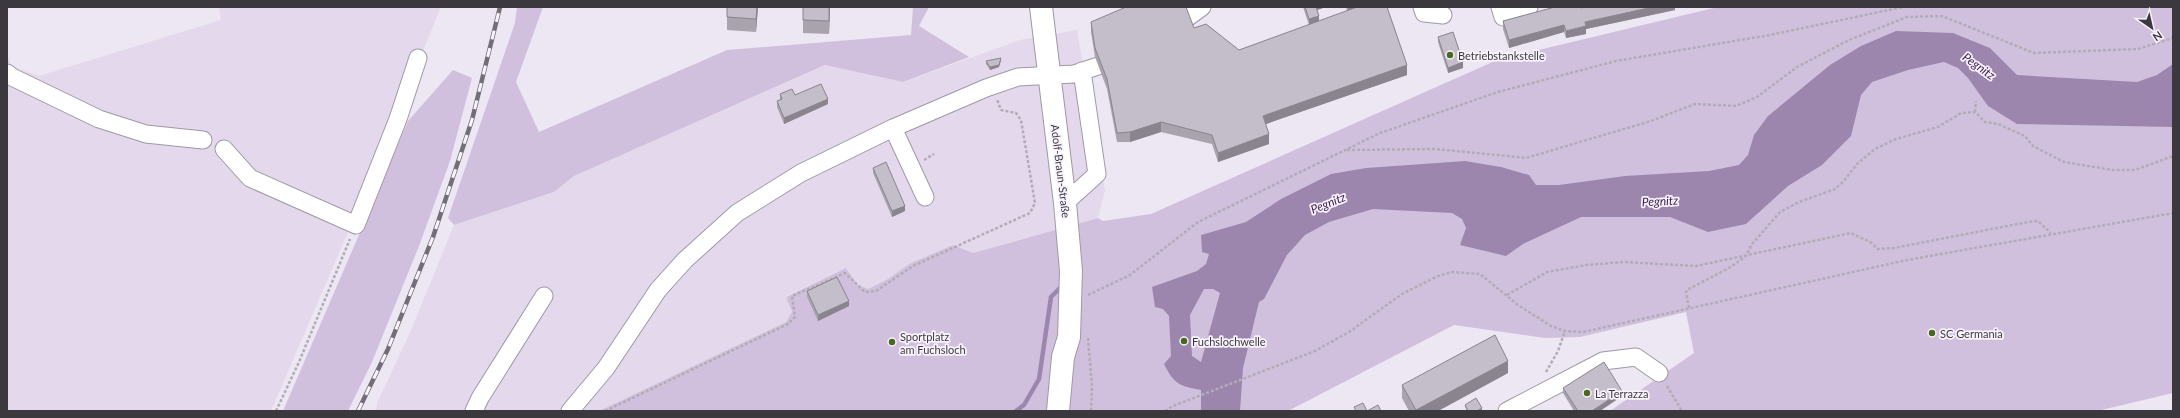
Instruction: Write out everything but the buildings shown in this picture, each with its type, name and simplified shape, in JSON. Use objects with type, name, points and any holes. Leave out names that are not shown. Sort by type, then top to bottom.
[{"type":"main road","name":"Adolf-Braun-Straße","points":[[1041,7],[1066,203],[1071,271],[1078,334],[1072,356],[1070,411]]},
{"type":"main road","name":"Adolf-Braun-Straße","points":[[1058,411],[1063,357],[1078,334]]},
{"type":"street","points":[[1187,18],[1202,7]]},
{"type":"street","points":[[1422,7],[1424,12],[1443,15]]},
{"type":"street","points":[[1500,7],[1504,17],[1529,7]]},
{"type":"street","points":[[224,149],[250,178],[356,225],[398,119],[418,58]]},
{"type":"street","points":[[570,411],[606,368],[658,290],[684,260],[737,213],[801,172],[893,128],[992,86],[1018,77],[1074,74],[1098,66]]},
{"type":"street","points":[[1066,203],[1097,174],[1082,71]]},
{"type":"street","points":[[7,73],[12,78],[33,86],[99,119],[140,132],[203,140]]},
{"type":"street","points":[[893,128],[925,197]]},
{"type":"street","points":[[474,411],[480,398],[544,296]]},
{"type":"street","points":[[1507,411],[1603,361],[1636,357],[1659,373]]},
{"type":"path","points":[[1082,298],[1130,274],[1198,222],[1380,133],[1498,92],[1616,61],[1770,35],[1903,7]]},
{"type":"path","points":[[1345,150],[1436,149],[1526,158],[1651,122],[1695,104],[1736,106],[1757,97],[1797,67],[1849,40],[1906,17],[1942,16],[2034,53],[2138,49],[2173,38]]},
{"type":"path","points":[[605,411],[788,324],[795,317],[792,296],[845,273],[865,292],[876,291],[913,266],[1030,213],[1035,203],[1021,120],[1016,113],[1001,110],[992,86]]},
{"type":"path","points":[[1976,101],[1975,112],[1984,122],[1998,124],[2025,136],[2033,146],[2064,162],[2113,170],[2135,170],[2173,156]]},
{"type":"path","points":[[1689,308],[1686,292],[1687,290],[1728,268],[1746,256],[1752,244],[1780,212],[1799,202],[1835,189],[1843,182],[1857,164],[1875,149],[1896,139],[1938,127],[1961,113],[1975,112]]},
{"type":"path","points":[[1165,411],[1193,398],[1315,351],[1349,332],[1402,294],[1438,276],[1452,272],[1480,274],[1551,326],[1565,331],[1583,332],[1907,260],[2051,233],[2173,213]]},
{"type":"path","points":[[1507,295],[1547,272],[1586,265],[1624,262],[1696,266],[1850,233],[1870,242],[1878,249],[1894,248],[2038,221],[2051,233]]},
{"type":"path","points":[[276,411],[299,362],[356,225]]},
{"type":"path","points":[[1544,375],[1558,351],[1565,331]]},
{"type":"path","points":[[1078,334],[1090,344],[1092,386],[1091,411]]},
{"type":"path","points":[[1659,373],[1682,411]]},
{"type":"shaded area","points":[[219,7],[441,7],[349,230],[271,411],[7,411],[7,53],[11,66],[39,76],[221,20]]},
{"type":"shaded area","points":[[517,7],[543,7],[516,82],[539,132],[727,50],[911,35],[913,7],[929,7],[919,26],[969,57],[903,82],[825,65],[574,176],[554,192],[454,225],[448,218],[515,23]]},
{"type":"shaded area","points":[[1718,7],[2173,7],[2173,393],[2097,411],[1610,411],[1694,353],[1686,312],[1580,337],[1545,338],[1454,325],[1288,411],[599,411],[786,322],[792,312],[786,297],[846,268],[858,285],[868,289],[888,279],[909,264],[953,245],[973,253],[1098,218],[1103,221],[1151,214],[1497,60]]},
{"type":"shaded area","points":[[1077,30],[1105,191],[1098,218],[973,253],[909,264],[888,279],[868,289],[858,285],[846,268],[786,296],[792,313],[786,322],[599,411],[376,411],[377,403],[409,335],[454,225],[554,192],[574,176],[825,65],[903,82],[1020,40]]},
{"type":"shaded area","points":[[453,70],[472,78],[450,161],[419,246],[372,362],[348,411],[283,411],[408,121]]},
{"type":"water","name":"Pegnitz","points":[[1896,31],[1953,33],[1990,48],[2017,75],[2137,82],[2157,75],[2173,64],[2173,127],[2017,124],[1988,106],[1968,78],[1958,68],[1944,62],[1908,70],[1872,82],[1861,95],[1851,136],[1822,165],[1788,186],[1746,224],[1708,232],[1670,217],[1581,217],[1523,244],[1506,256],[1460,245],[1466,228],[1462,219],[1452,213],[1373,209],[1329,222],[1305,235],[1287,255],[1264,299],[1259,302],[1243,368],[1240,411],[1201,411],[1201,390],[1187,387],[1178,383],[1171,376],[1164,364],[1171,356],[1169,316],[1163,309],[1155,307],[1152,287],[1197,271],[1206,264],[1209,254],[1202,252],[1201,235],[1246,222],[1281,199],[1331,174],[1366,168],[1465,161],[1501,167],[1529,175],[1536,185],[1559,185],[1625,176],[1709,171],[1739,165],[1748,155],[1754,135],[1768,116],[1830,65],[1861,46]],"holes":[[[1204,289],[1213,289],[1220,293],[1201,362],[1192,356],[1190,315]]]},
{"type":"waterway","points":[[1016,411],[1024,405],[1039,379],[1051,297],[1062,286]]},
{"type":"railway","points":[[358,411],[388,349],[433,237],[472,120],[500,7]]},
{"type":"place","name":"Betriebstankstelle","points":[[1450,55]]},
{"type":"place","name":"SC Germania","points":[[1932,333]]},
{"type":"place","name":"Fuchslochwelle","points":[[1184,341]]},
{"type":"place","name":"Sportplatz am Fuchsloch","points":[[892,342]]},
{"type":"place","name":"La Terrazza","points":[[1587,393]]}]
